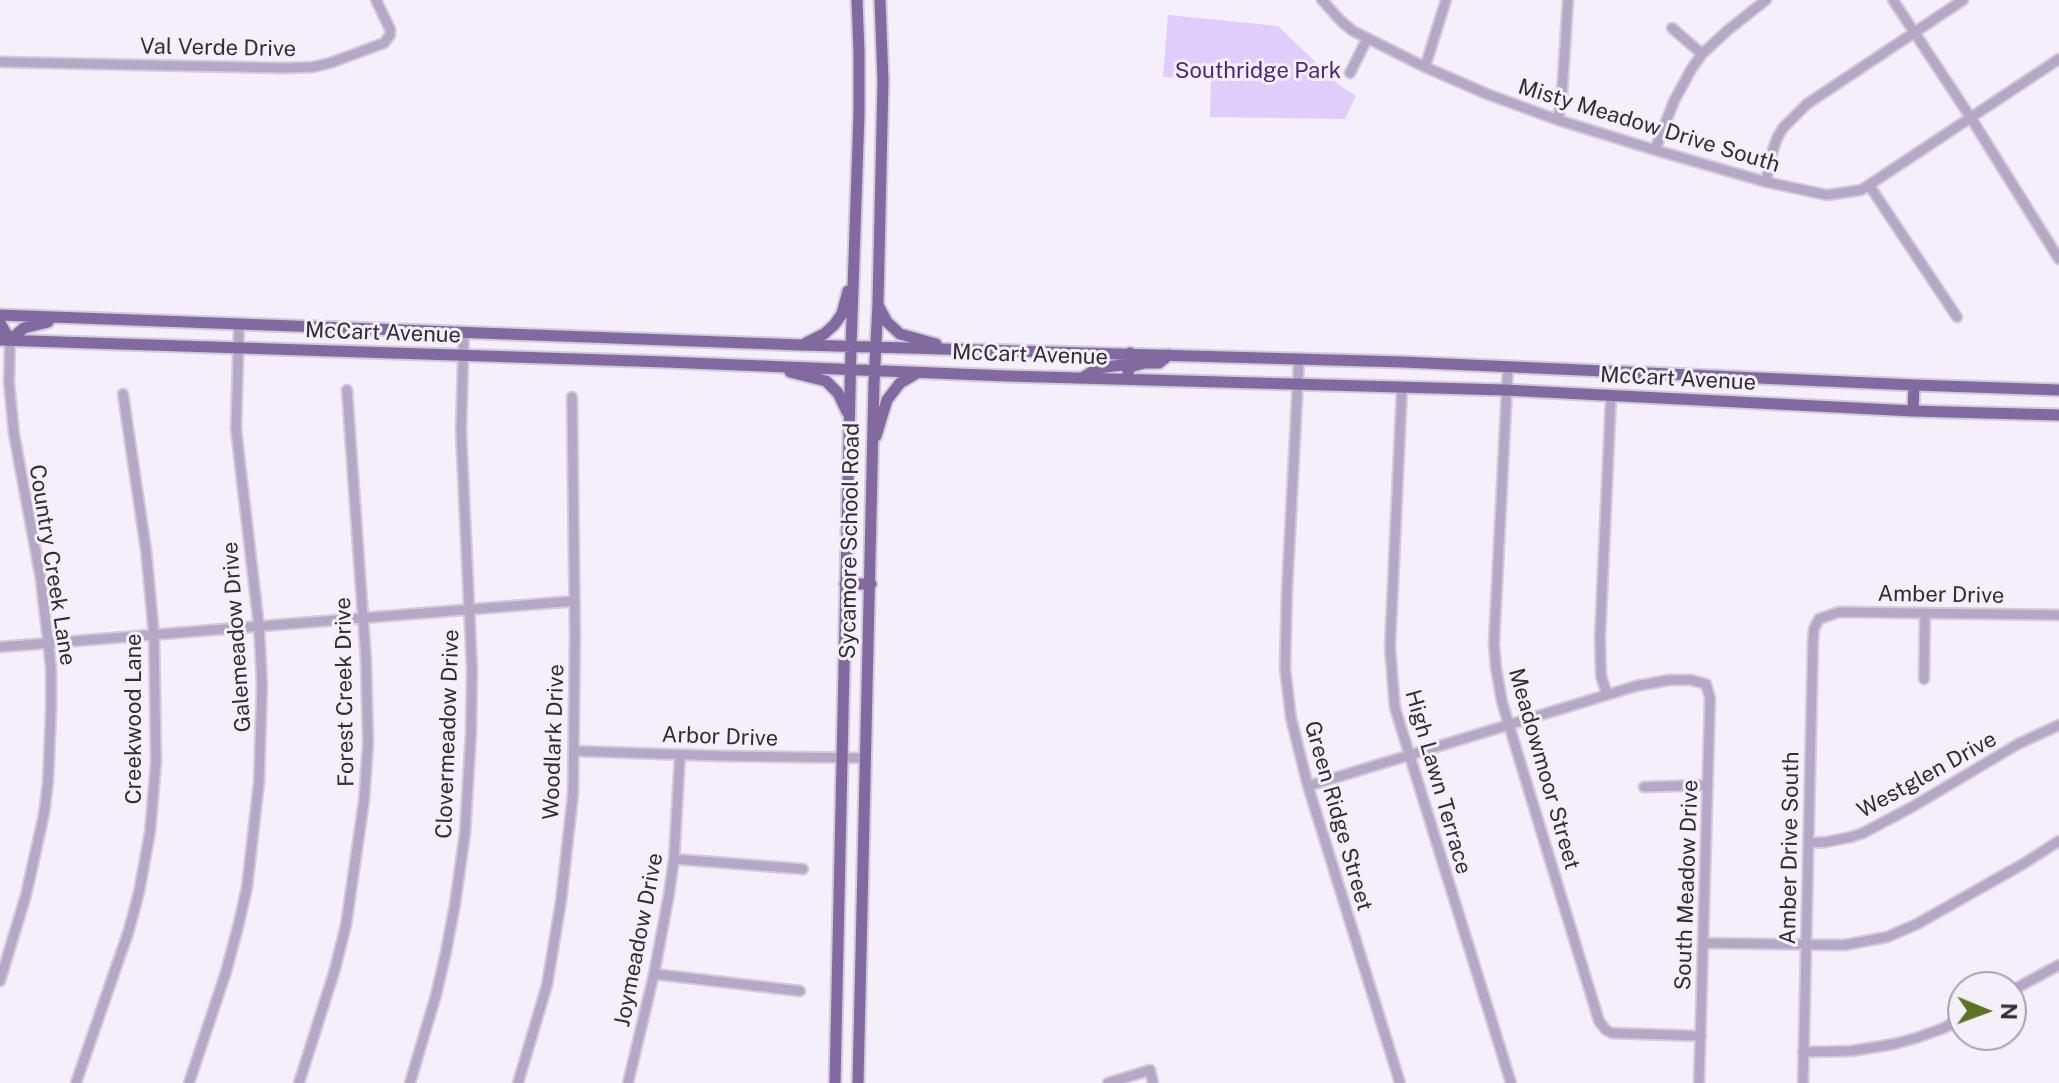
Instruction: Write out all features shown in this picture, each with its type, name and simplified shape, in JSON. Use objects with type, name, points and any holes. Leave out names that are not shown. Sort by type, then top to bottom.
[{"type":"main road","name":"Sycamore School Road","points":[[835,1083],[845,584],[858,160],[857,0]]},
{"type":"main road","name":"Sycamore School Road","points":[[858,1083],[883,66],[880,0]]},
{"type":"main road","points":[[858,160],[880,162]]},
{"type":"main road","points":[[801,345],[824,334],[842,314],[854,271]]},
{"type":"main road","points":[[878,303],[887,322],[900,334],[952,349]]},
{"type":"main road","name":"McCart Avenue","points":[[0,315],[801,345],[1130,353],[2059,390]]},
{"type":"main road","points":[[0,323],[5,340],[24,328],[67,318]]},
{"type":"main road","name":"McCart Avenue","points":[[5,340],[1505,390],[1913,411],[2059,415]]},
{"type":"main road","points":[[665,340],[666,362]]},
{"type":"main road","points":[[1083,377],[1098,368],[1122,365],[1130,353]]},
{"type":"main road","points":[[1128,378],[1128,370],[1133,366],[1159,363],[1169,355]]},
{"type":"main road","points":[[762,366],[826,381],[842,399],[850,419]]},
{"type":"main road","points":[[872,447],[887,400],[900,383],[919,372]]},
{"type":"main road","points":[[1913,411],[1914,385]]},
{"type":"main road","points":[[845,584],[871,584]]},
{"type":"main road","points":[[839,906],[862,907]]},
{"type":"street","name":"Val Verde Drive","points":[[0,62],[313,67],[388,39],[390,29],[376,0]]},
{"type":"street","name":"Misty Meadow Drive South","points":[[1322,0],[1341,21],[1367,39],[1487,94],[1655,150],[1766,182],[1827,195],[1861,190],[2059,59]]},
{"type":"street","points":[[1425,67],[1446,0]]},
{"type":"street","points":[[1558,120],[1568,0]]},
{"type":"street","points":[[1893,0],[2059,259]]},
{"type":"street","points":[[1766,182],[1777,138],[1807,104],[1963,0]]},
{"type":"street","points":[[1655,150],[1681,86],[1702,54],[1762,1]]},
{"type":"street","points":[[1672,28],[1702,54]]},
{"type":"street","points":[[1350,73],[1367,39]]},
{"type":"street","points":[[1869,185],[1957,317]]},
{"type":"street","name":"Galemeadow Drive","points":[[189,1083],[226,972],[247,887],[262,745],[259,627],[236,429],[239,325]]},
{"type":"street","name":"Clovermeadow Drive","points":[[410,1083],[439,981],[455,904],[471,733],[472,669],[461,431],[464,332]]},
{"type":"street","name":"Country Creek Lane","points":[[0,981],[26,895],[44,814],[51,710],[49,644],[41,580],[14,434],[5,340]]},
{"type":"street","name":"Green Ridge Street","points":[[1299,360],[1285,668],[1291,718],[1308,786],[1400,1083]]},
{"type":"street","name":"Meadowmoor Street","points":[[1508,367],[1494,643],[1500,691],[1509,724],[1599,1021],[1612,1033],[1701,1036]]},
{"type":"street","name":"High Lawn Terrace","points":[[1402,387],[1390,648],[1395,708],[1511,1083]]},
{"type":"street","name":"Forest Creek Drive","points":[[299,1083],[335,969],[350,902],[368,743],[363,618],[347,390]]},
{"type":"street","name":"Creekwood Lane","points":[[76,1083],[129,930],[146,858],[156,762],[154,635],[146,550],[123,394]]},
{"type":"street","points":[[1308,786],[1607,694],[1601,676],[1600,637],[1611,396]]},
{"type":"street","name":"Woodlark Drive","points":[[518,1083],[547,985],[561,901],[573,794],[575,601],[572,397]]},
{"type":"street","points":[[0,647],[575,601]]},
{"type":"street","name":"Amber Drive","points":[[1823,616],[1839,612],[2059,615]]},
{"type":"street","points":[[1924,679],[1925,613]]},
{"type":"street","name":"Amber Drive South","points":[[1803,1083],[1813,640],[1814,629],[1823,616]]},
{"type":"street","name":"South Meadow Drive","points":[[1607,694],[1669,680],[1701,682],[1708,687],[1699,1083]]},
{"type":"street","name":"Westglen Drive","points":[[1809,843],[1863,833],[2018,744],[2059,725]]},
{"type":"street","name":"Arbor Drive","points":[[574,751],[866,758]]},
{"type":"street","name":"Joymeadow Drive","points":[[628,1083],[669,894],[680,755]]},
{"type":"street","points":[[1644,787],[1708,785]]},
{"type":"street","points":[[1703,943],[1844,945],[1887,937],[1917,924],[2059,841]]},
{"type":"street","points":[[674,859],[803,869]]},
{"type":"street","points":[[2027,982],[2059,965]]},
{"type":"street","points":[[654,974],[800,991]]},
{"type":"street","points":[[1803,1052],[1851,1051],[1894,1044],[1947,1026]]},
{"type":"street","points":[[1108,1083],[1150,1070],[1153,1083]]},
{"type":"green space","name":"Southridge Park","points":[[1168,15],[1278,26],[1339,85],[1356,96],[1345,119],[1210,117],[1211,79],[1163,77]]}]
